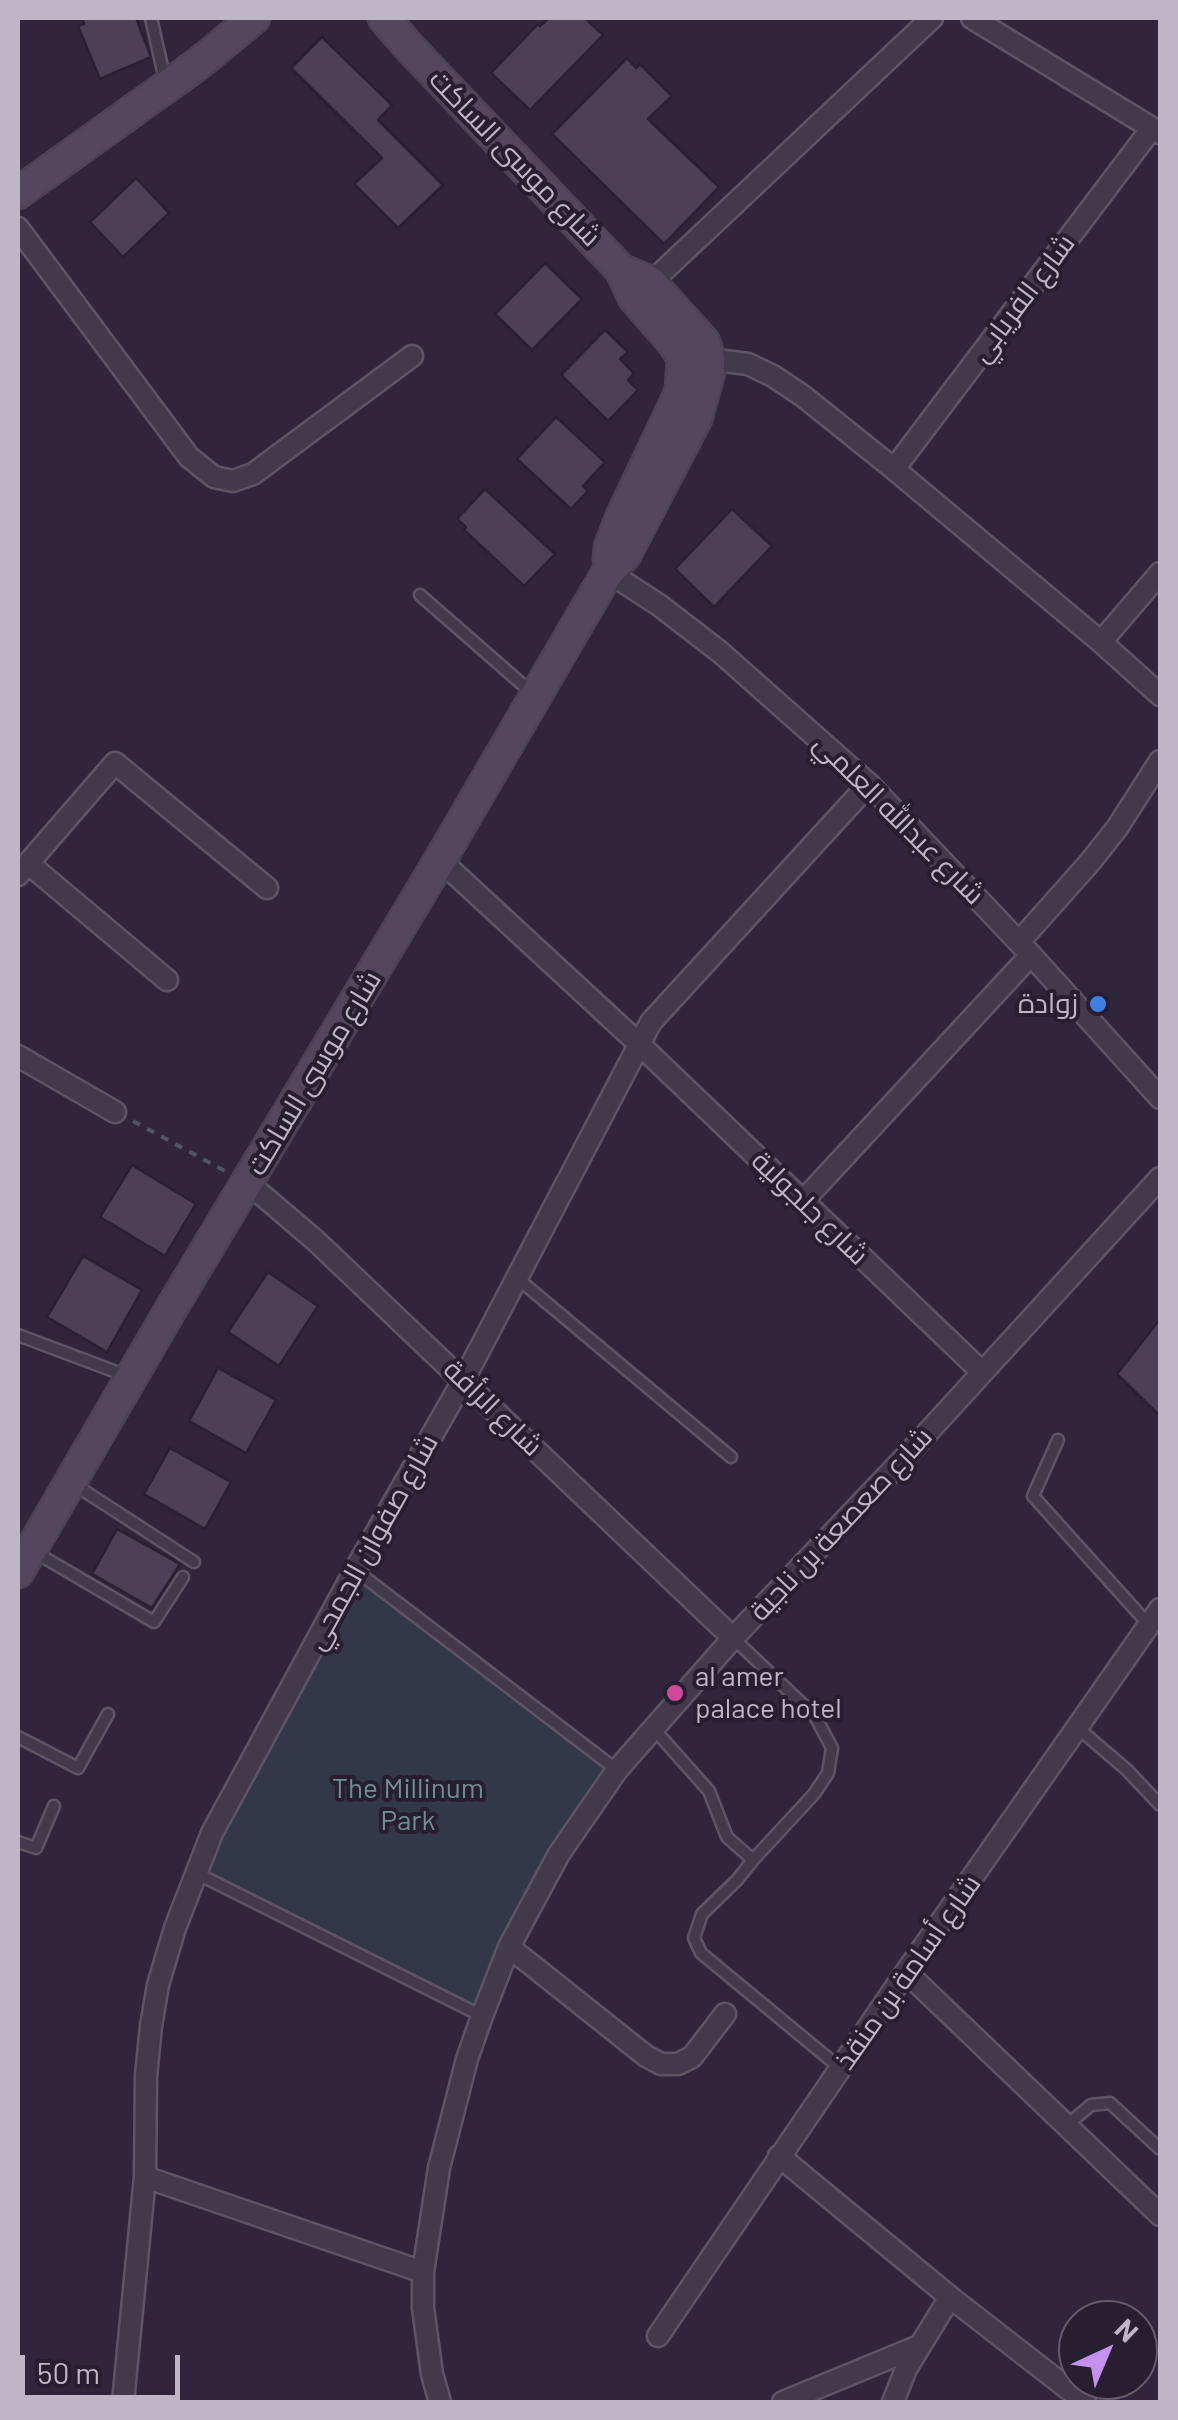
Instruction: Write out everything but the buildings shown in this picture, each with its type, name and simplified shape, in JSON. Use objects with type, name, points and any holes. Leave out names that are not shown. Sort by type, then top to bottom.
[{"type":"street","points":[[18,193],[166,87],[254,18]]},
{"type":"street","name":"شارع موسى الساكت","points":[[370,18],[409,47]]},
{"type":"street","name":"شارع موسى الساكت","points":[[24,1561],[608,572],[610,547],[622,516],[704,342],[621,270],[384,18]]},
{"type":"street","points":[[642,290],[932,18]]},
{"type":"street","points":[[972,18],[1156,131]]},
{"type":"street","name":"شارع الفريابي","points":[[894,469],[1156,131]]},
{"type":"street","points":[[18,228],[188,457],[214,477],[233,480],[253,474],[412,356]]},
{"type":"street","points":[[696,357],[748,364],[774,376],[894,469],[1160,695]]},
{"type":"street","name":"شارع عبدالله العلمي","points":[[608,572],[720,652],[869,784],[1160,1098]]},
{"type":"street","points":[[1101,642],[1160,572]]},
{"type":"street","points":[[803,1201],[1025,948],[1117,828],[1160,762]]},
{"type":"street","points":[[167,980],[24,869],[115,763],[267,888]]},
{"type":"street","name":"شارع صفوان الجمحي","points":[[123,2402],[145,2176],[146,2076],[153,2012],[175,1928],[234,1790],[464,1380],[651,1022],[869,784]]},
{"type":"street","name":"شارع جلجولية","points":[[440,860],[982,1372]]},
{"type":"street","points":[[19,1061],[115,1112]]},
{"type":"street","name":"شارع صعصعة بن ناجية","points":[[440,2402],[432,2374],[423,2272],[440,2168],[467,2059],[482,2016],[509,1946],[559,1854],[616,1770],[733,1638],[908,1454],[1160,1178]]},
{"type":"street","name":"شارع الرأفة","points":[[248,1183],[316,1240],[733,1638]]},
{"type":"street","name":"شارع أسامة بن منقذ","points":[[658,2336],[1155,1617]]},
{"type":"street","points":[[509,1946],[646,2056],[662,2064],[678,2064],[692,2057],[725,2014]]},
{"type":"street","points":[[906,1972],[1160,2215]]},
{"type":"street","points":[[779,2156],[1085,2402]]},
{"type":"street","points":[[145,2176],[423,2272]]},
{"type":"street","points":[[893,2402],[919,2346],[950,2297]]},
{"type":"street","points":[[783,2402],[919,2346]]},
{"type":"lane","points":[[151,18],[166,87]]},
{"type":"lane","points":[[420,595],[536,696]]},
{"type":"lane","points":[[516,1278],[732,1458]]},
{"type":"lane","points":[[18,1334],[132,1378]]},
{"type":"lane","points":[[1058,1440],[1033,1496],[1155,1617]]},
{"type":"lane","points":[[71,1482],[194,1562]]},
{"type":"lane","points":[[24,1561],[154,1622],[183,1577]]},
{"type":"lane","points":[[356,1570],[616,1770]]},
{"type":"lane","points":[[733,1638],[815,1716],[832,1748],[828,1773],[814,1794],[702,1914],[694,1938],[701,1953],[841,2069]]},
{"type":"lane","points":[[18,1737],[78,1768],[108,1714]]},
{"type":"lane","points":[[1078,1728],[1160,1805]]},
{"type":"lane","points":[[654,1729],[709,1790],[727,1837],[753,1860]]},
{"type":"lane","points":[[18,1842],[36,1848],[54,1806]]},
{"type":"lane","points":[[196,1873],[482,2016]]},
{"type":"lane","points":[[1066,2125],[1091,2105],[1110,2103],[1160,2149]]},
{"type":"path","points":[[115,1112],[248,1183]]},
{"type":"green space","name":"The Millinum Park","points":[[355,1570],[617,1770],[482,2016],[196,1873]]},
{"type":"place","name":"زوادة","points":[[1098,1004]]},
{"type":"place","name":"al amer palace hotel","points":[[675,1693]]}]
